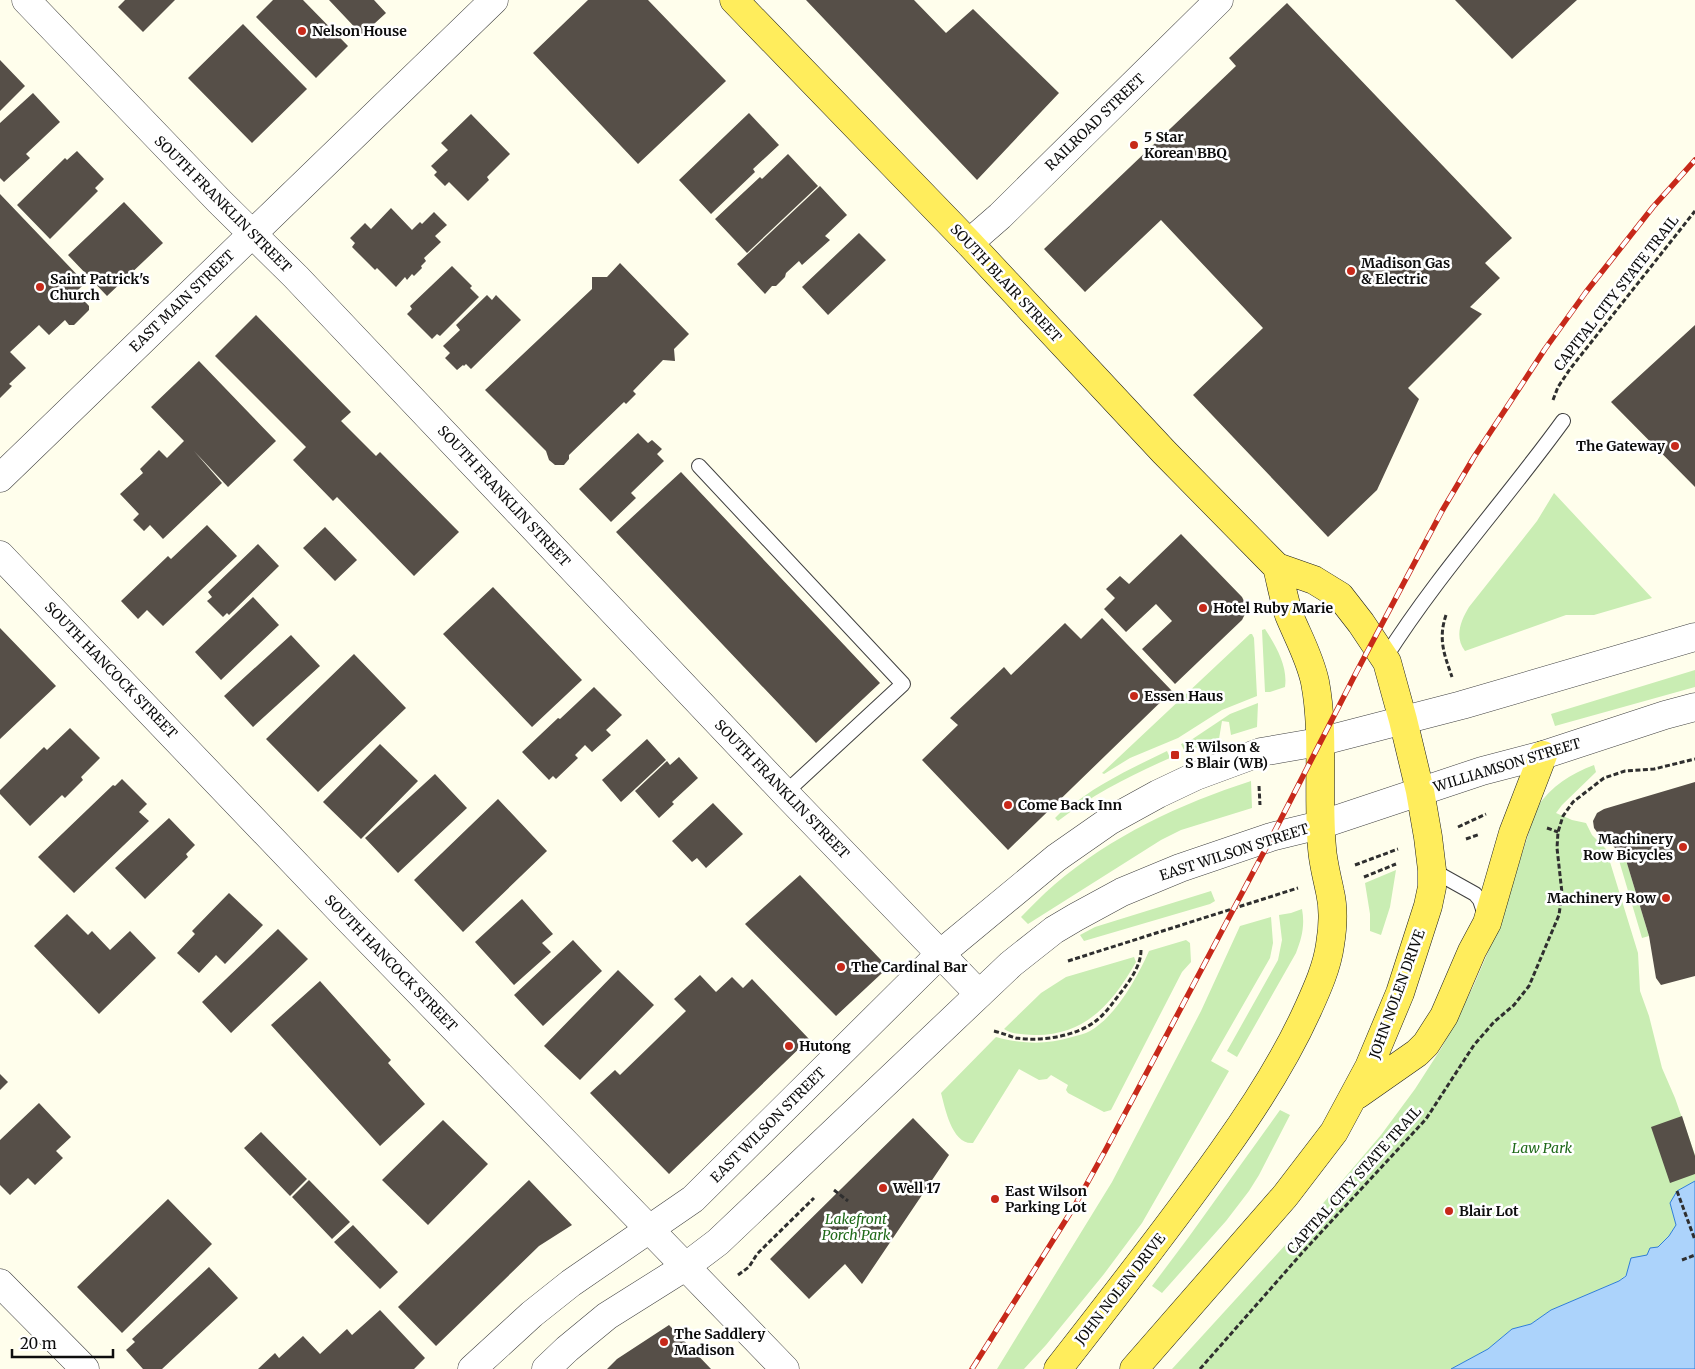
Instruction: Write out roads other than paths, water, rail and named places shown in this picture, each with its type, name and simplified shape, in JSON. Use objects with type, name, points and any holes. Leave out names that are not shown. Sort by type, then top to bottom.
[{"type":"main road","name":"SOUTH BLAIR STREET","points":[[734,0],[969,243],[1164,452],[1277,567],[1314,580],[1340,596],[1361,622],[1385,658],[1403,720]]},
{"type":"main road","points":[[1277,567],[1288,613],[1308,659],[1315,683],[1319,742]]},
{"type":"main road","name":"JOHN NOLEN DRIVE","points":[[1134,1369],[1285,1196],[1334,1132],[1354,1097],[1387,1027],[1410,966],[1432,887],[1428,837],[1420,791],[1403,720]]},
{"type":"main road","name":"JOHN NOLEN DRIVE","points":[[1058,1369],[1184,1207],[1280,1066],[1302,1023],[1325,966],[1330,948],[1332,927],[1332,907],[1322,859],[1319,742]]},
{"type":"main road","points":[[1354,1097],[1417,1053],[1426,1044],[1444,1016],[1472,951],[1487,923],[1513,834],[1543,755]]},
{"type":"street","name":"SOUTH FRANKLIN STREET","points":[[26,0],[172,154],[303,284],[785,793],[979,994]]},
{"type":"street","name":"EAST MAIN STREET","points":[[0,478],[494,0]]},
{"type":"street","name":"RAILROAD STREET","points":[[969,243],[1000,216],[1219,0]]},
{"type":"street","name":"SOUTH HANCOCK STREET","points":[[0,555],[318,888],[785,1369]]},
{"type":"street","points":[[1319,742],[1469,704],[1695,637]]},
{"type":"street","name":"WILLIAMSON STREET","points":[[1320,824],[1482,771],[1543,755],[1695,707]]},
{"type":"street","name":"EAST WILSON STREET","points":[[472,1369],[532,1314],[571,1283],[693,1199],[940,954],[1056,858],[1109,821],[1158,794],[1261,752],[1319,742]]},
{"type":"street","name":"EAST WILSON STREET","points":[[546,1369],[607,1316],[685,1266],[718,1242],[1011,964],[1047,936],[1116,895],[1154,878],[1218,854],[1320,824]]},
{"type":"street","points":[[0,1283],[85,1369]]},
{"type":"lane","points":[[1385,658],[1410,619],[1563,420]]},
{"type":"lane","points":[[700,466],[903,684],[785,793]]},
{"type":"lane","points":[[1432,870],[1469,890],[1480,900],[1487,923]]},
{"type":"water","points":[[1695,1181],[1695,1369],[1451,1369],[1488,1349],[1512,1329],[1531,1324],[1551,1310],[1619,1281],[1626,1276],[1631,1258],[1647,1255],[1650,1248],[1658,1247],[1669,1236],[1676,1225],[1670,1203],[1677,1191]]},
{"type":"railway","points":[[972,1369],[1074,1207],[1105,1151],[1442,511],[1474,457],[1545,349],[1586,292],[1653,207],[1695,160]]},
{"type":"place","name":"Nelson House","points":[[302,31]]},
{"type":"place","name":"5 Star Korean BBQ","points":[[1134,145]]},
{"type":"place","name":"Madison Gas & Electric","points":[[1351,271]]},
{"type":"place","name":"Saint Patrick's Church","points":[[40,287]]},
{"type":"place","name":"The Gateway","points":[[1675,446]]},
{"type":"place","name":"Hotel Ruby Marie","points":[[1203,608]]},
{"type":"place","name":"Essen Haus","points":[[1134,696]]},
{"type":"place","name":"E Wilson & S Blair (WB)","points":[[1175,755]]},
{"type":"place","name":"Come Back Inn","points":[[1008,805]]},
{"type":"place","name":"Machinery Row Bicycles","points":[[1683,847]]},
{"type":"place","name":"Machinery Row","points":[[1666,898]]},
{"type":"place","name":"The Cardinal Bar","points":[[841,967]]},
{"type":"place","name":"Hutong","points":[[789,1046]]},
{"type":"place","name":"Well 17","points":[[883,1188]]},
{"type":"place","name":"East Wilson Parking Lot","points":[[995,1199]]},
{"type":"place","name":"Blair Lot","points":[[1449,1211]]},
{"type":"place","name":"The Saddlery Madison","points":[[664,1342]]},
{"type":"park label","name":"Law Park","points":[[1542,1148]]},
{"type":"park label","name":"Lakefront Porch Park","points":[[856,1228]]}]
